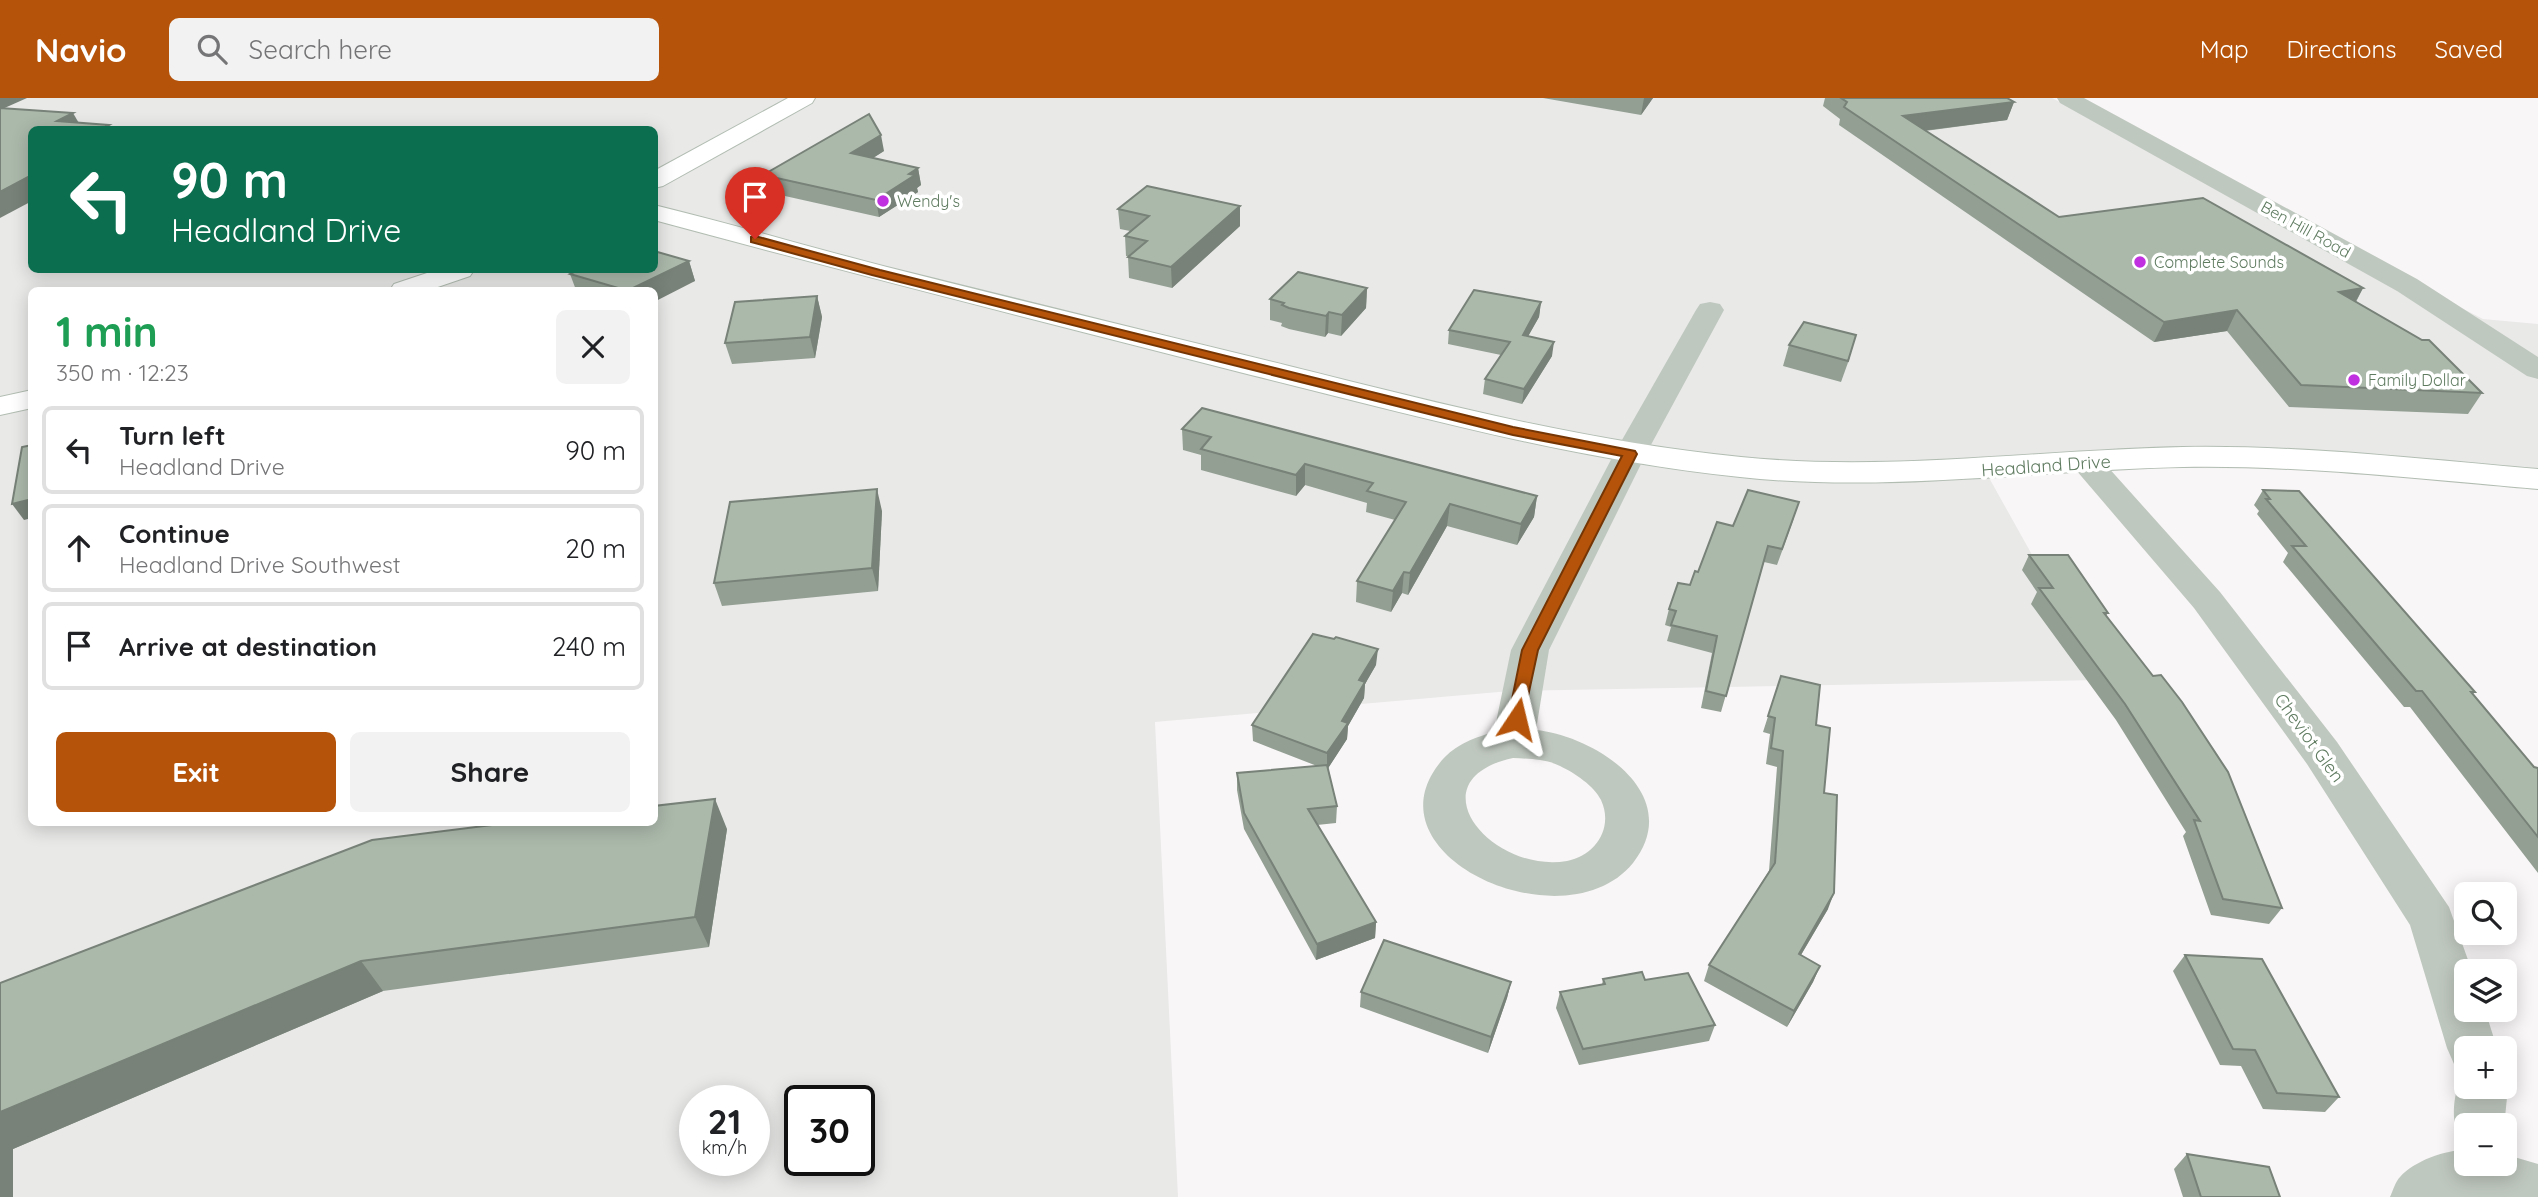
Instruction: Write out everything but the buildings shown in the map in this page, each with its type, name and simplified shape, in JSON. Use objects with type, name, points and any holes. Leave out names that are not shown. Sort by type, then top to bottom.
[{"type":"main road","points":[[658,179],[804,98]]},
{"type":"main road","name":"Headland Drive","points":[[658,213],[876,272],[1556,440],[1630,454],[1744,468],[1849,474],[1950,472],[2180,457],[2259,458],[2538,479]]},
{"type":"main road","points":[[412,287],[452,273]]},
{"type":"main road","points":[[0,406],[28,400]]},
{"type":"street","name":"Ben Hill Road","points":[[2068,98],[2407,285],[2538,370]]},
{"type":"street","points":[[1513,743],[1530,650],[1630,454],[1710,310]]},
{"type":"street","name":"Cheviot Glen","points":[[2086,463],[2207,600],[2322,753],[2432,920],[2468,1036]]},
{"type":"street","points":[[2418,1197],[2427,1186],[2454,1173]]},
{"type":"street","points":[[2505,1176],[2538,1190]]},
{"type":"shaded area","points":[[0,98],[2052,98],[2483,319],[2538,324],[2538,484],[2408,469],[1983,467],[2102,680],[1510,691],[1155,722],[1178,1197],[0,1197]]},
{"type":"place","name":"Wendy's","points":[[883,201]]},
{"type":"place","name":"Complete Sounds","points":[[2140,262]]},
{"type":"place","name":"Family Dollar","points":[[2354,380]]},
{"type":"route","points":[[755,239],[876,272],[1513,431],[1630,454],[1530,650],[1517,719]]}]
